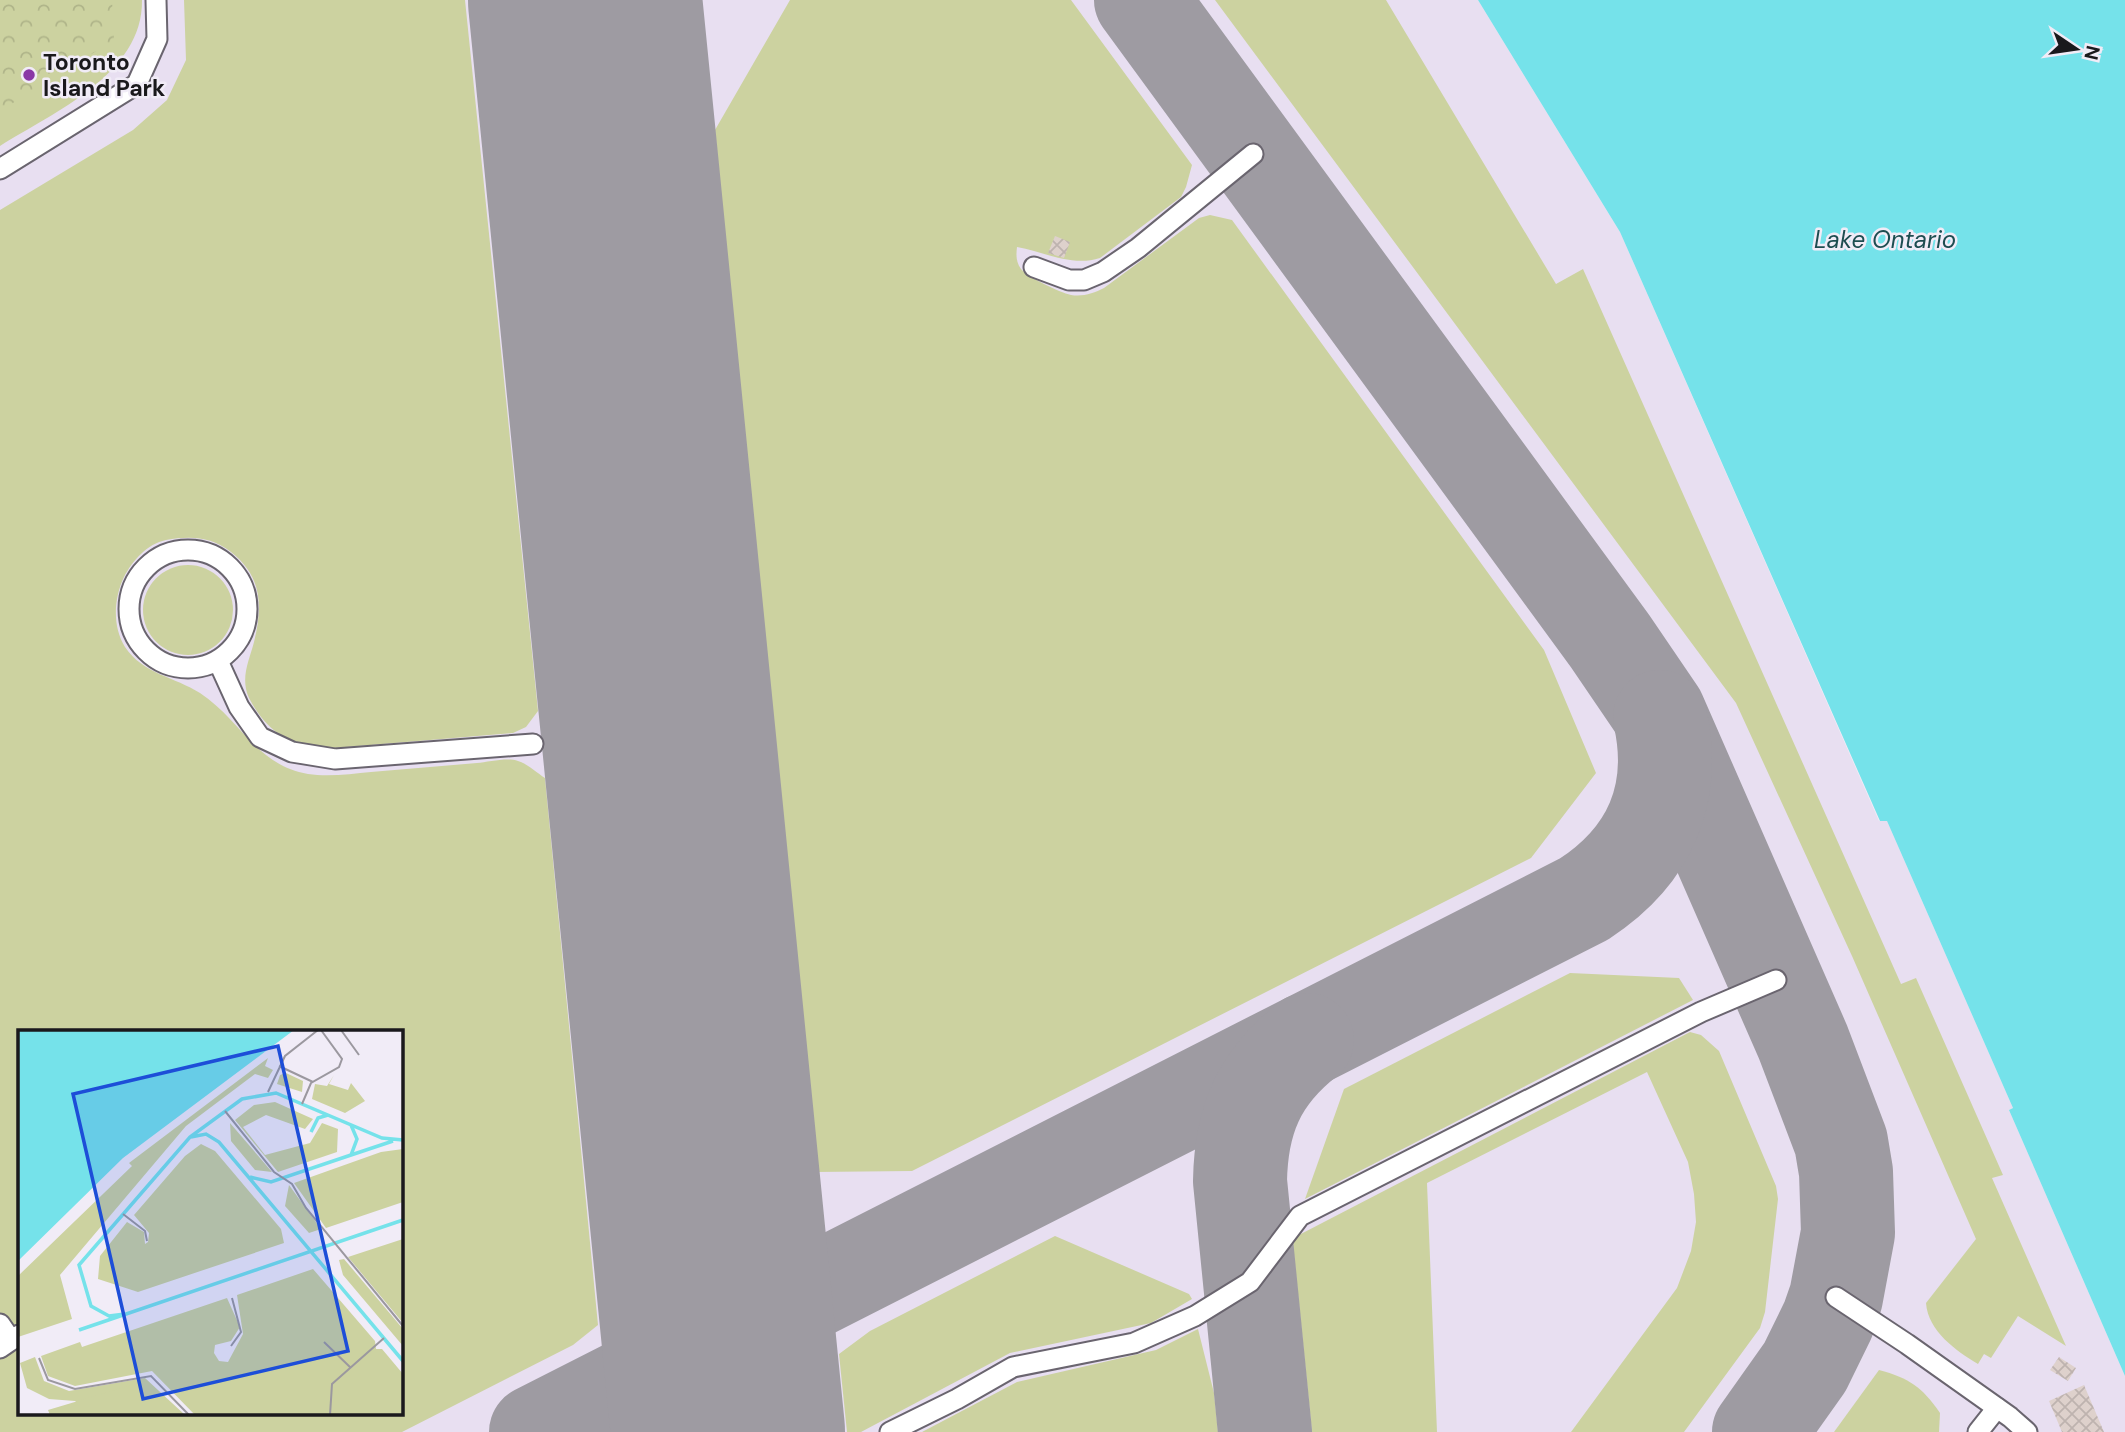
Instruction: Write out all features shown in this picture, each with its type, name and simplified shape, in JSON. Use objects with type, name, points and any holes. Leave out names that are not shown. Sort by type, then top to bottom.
[{"type":"lane","points":[[0,169],[137,84],[157,40],[156,0]]},
{"type":"lane","points":[[1034,267],[1069,280],[1084,280],[1103,272],[1138,248],[1253,154]]},
{"type":"lane","points":[[184,549],[204,551],[222,560],[237,573],[246,592],[248,612],[244,631],[233,648],[218,661],[200,668],[181,668],[162,663],[146,652],[135,636],[129,618],[130,598],[136,580],[148,565],[164,554],[184,549]]},
{"type":"lane","points":[[218,661],[239,707],[260,737],[292,752],[335,760],[533,744]]},
{"type":"lane","points":[[890,1432],[957,1399],[1013,1367],[1134,1343],[1195,1316],[1250,1282],[1300,1216],[1701,1012],[1776,980]]},
{"type":"lane","points":[[1836,1297],[1997,1408],[2027,1432]]},
{"type":"lane","points":[[1978,1432],[1997,1408]]},
{"type":"shaded area","points":[[112,0],[1478,0],[1620,232],[1879,821],[1887,821],[2013,1108],[2009,1110],[2125,1376],[2125,1432],[0,1432],[0,111]]},
{"type":"green space","name":"Toronto Island Park","points":[[0,0],[142,0],[138,26],[128,49],[112,70],[69,104],[0,146]]},
{"type":"green space","name":"Toronto Island Park","points":[[0,0],[112,0],[114,40],[0,111]]},
{"type":"green space","points":[[184,0],[465,0],[538,711],[526,727],[513,733],[323,749],[279,734],[256,710],[246,691],[246,670],[259,616],[258,593],[254,582],[241,561],[231,552],[208,540],[166,540],[147,549],[136,559],[124,577],[116,612],[121,639],[132,656],[150,669],[200,693],[262,752],[290,769],[308,774],[340,775],[509,759],[525,764],[545,778],[598,1325],[573,1345],[402,1432],[0,1432],[0,210],[133,130],[167,100],[186,60]]},
{"type":"green space","points":[[790,0],[1071,0],[1192,165],[1181,197],[1100,258],[1069,260],[1017,247],[1021,269],[1052,288],[1075,295],[1088,294],[1104,288],[1199,218],[1210,215],[1232,220],[1544,650],[1596,773],[1531,858],[912,1171],[815,1172],[715,130]]},
{"type":"green space","points":[[1215,0],[1386,0],[1556,284],[1583,269],[1901,984],[1916,978],[2003,1175],[1992,1178],[2066,1346],[2018,1316],[1991,1358],[1984,1354],[1978,1364],[1952,1346],[1932,1323],[1926,1303],[1976,1239],[1852,956],[1736,703]]},
{"type":"green space","points":[[188,565],[205,568],[220,578],[230,593],[233,610],[230,627],[220,642],[205,652],[188,655],[171,652],[156,642],[146,627],[143,610],[146,593],[156,578],[171,568]]},
{"type":"green space","points":[[1570,973],[1679,978],[1693,1000],[1305,1199],[1344,1089]]},
{"type":"green space","points":[[1690,1032],[1701,1035],[1719,1051],[1776,1186],[1778,1199],[1765,1312],[1760,1328],[1684,1432],[1571,1432],[1677,1288],[1691,1251],[1696,1222],[1688,1162],[1647,1072],[1427,1183],[1437,1432],[1312,1432],[1293,1245],[1297,1236]]},
{"type":"green space","points":[[1055,1236],[1189,1294],[1192,1299],[1151,1323],[1010,1353],[861,1432],[847,1432],[839,1354],[870,1331]]},
{"type":"green space","points":[[1198,1329],[1214,1393],[1218,1432],[922,1432],[1017,1382],[1156,1350]]},
{"type":"green space","points":[[1879,1370],[1907,1380],[1927,1396],[1940,1413],[1939,1432],[1834,1432]]},
{"type":"water","name":"Lake Ontario","points":[[1478,0],[2125,0],[2125,1376],[2009,1110],[2013,1108],[1887,821],[1880,821],[1620,232]]},
{"type":"building","points":[[1055,236],[1070,242],[1064,258],[1048,253]]},
{"type":"building","points":[[2059,1357],[2076,1368],[2068,1381],[2050,1370]]},
{"type":"building","points":[[2084,1385],[2104,1432],[2062,1432],[2049,1401]]},
{"type":"taxiway","points":[[586,0],[586,7]]},
{"type":"taxiway","points":[[1141,0],[1610,641],[1659,713],[1803,1042],[1841,1142],[1846,1172],[1848,1233],[1836,1297],[1828,1320],[1805,1367],[1759,1432]]},
{"type":"taxiway","points":[[536,1432],[1584,899],[1626,863],[1642,843],[1653,821],[1665,772],[1660,717]]},
{"type":"taxiway","points":[[1265,1432],[1240,1181],[1241,1159],[1249,1120],[1265,1085],[1276,1069],[1307,1040]]},
{"type":"runway","points":[[585,0],[728,1432]]},
{"type":"place","name":"Toronto Island Park","points":[[29,75]]}]
